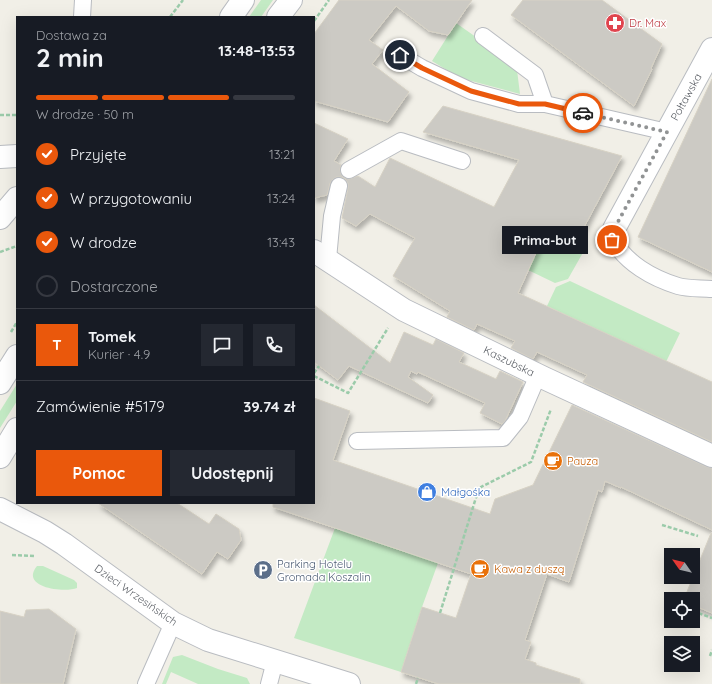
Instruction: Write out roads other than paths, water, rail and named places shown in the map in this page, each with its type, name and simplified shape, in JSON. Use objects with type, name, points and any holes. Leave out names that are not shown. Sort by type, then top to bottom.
[{"type":"street","points":[[232,16],[244,0]]},
{"type":"street","points":[[279,16],[291,0]]},
{"type":"street","name":"Połtawska","points":[[614,229],[712,49]]},
{"type":"street","points":[[0,158],[16,156]]},
{"type":"street","points":[[0,218],[16,199]]},
{"type":"street","name":"Kaszubska","points":[[321,255],[404,310],[560,386],[712,456]]},
{"type":"street","points":[[0,383],[16,358]]},
{"type":"street","points":[[0,457],[16,431]]},
{"type":"street","name":"Dzieci Wrzesińskich","points":[[0,509],[40,529],[64,544],[173,622],[208,640],[349,684]]},
{"type":"lane","points":[[82,16],[83,0]]},
{"type":"lane","points":[[483,36],[535,74],[545,104]]},
{"type":"lane","points":[[400,55],[422,68],[471,91],[519,104],[545,104],[667,132]]},
{"type":"lane","points":[[349,170],[401,141],[462,161]]},
{"type":"lane","points":[[321,255],[339,186]]},
{"type":"lane","points":[[614,229],[612,240],[618,249],[646,274],[679,286],[712,289]]},
{"type":"lane","points":[[356,441],[503,438],[520,417],[538,375]]},
{"type":"lane","points":[[146,684],[173,622]]},
{"type":"lane","points":[[269,684],[275,661]]},
{"type":"place","name":"Dr. Max","points":[[615,23]]},
{"type":"place","name":"Prima-but","points":[[612,240]]},
{"type":"place","name":"Pauza","points":[[553,461]]},
{"type":"place","name":"Małgośka","points":[[427,492]]},
{"type":"place","name":"Kawa z duszą","points":[[480,569]]},
{"type":"place","name":"Parking Hotelu Gromada Koszalin","points":[[263,570]]}]
